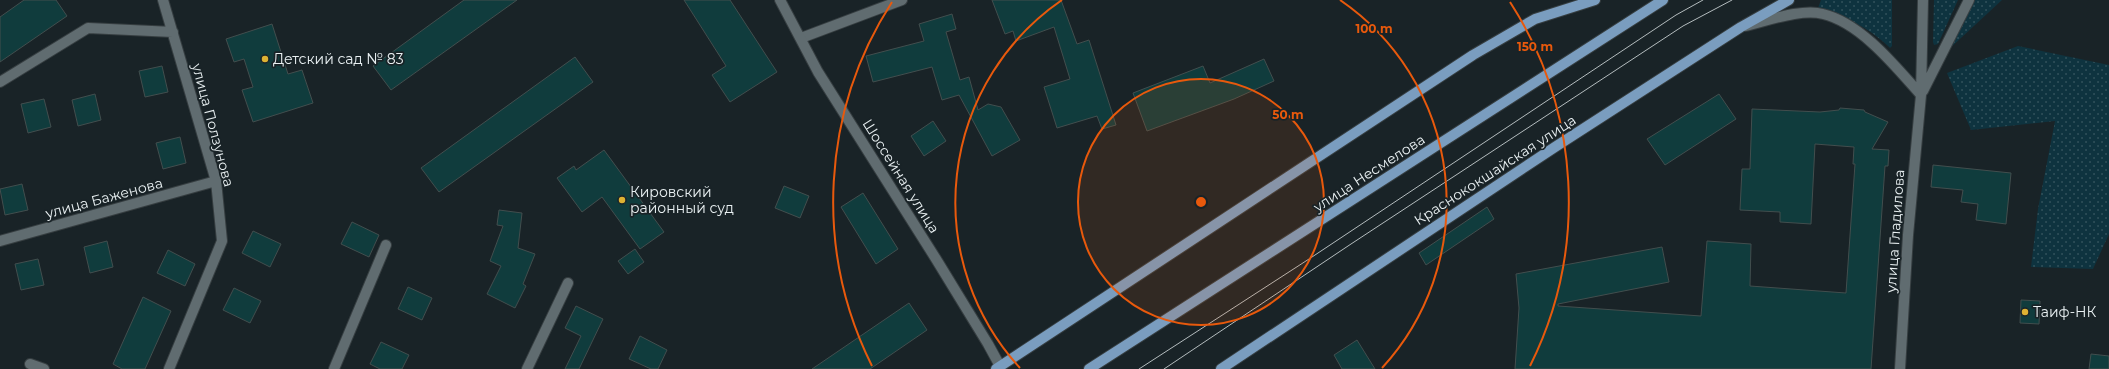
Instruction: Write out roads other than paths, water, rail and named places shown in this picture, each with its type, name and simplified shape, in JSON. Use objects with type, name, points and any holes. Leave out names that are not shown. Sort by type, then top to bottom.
[{"type":"main road","points":[[998,368],[1473,56],[1535,19],[1595,0]]},
{"type":"main road","name":"улица Несмелова","points":[[1089,369],[1663,0]]},
{"type":"main road","name":"Краснококшайская улица","points":[[1221,369],[1555,147],[1741,27],[1789,0]]},
{"type":"street","name":"улица Ползунова","points":[[163,0],[216,181],[222,241],[169,369]]},
{"type":"street","name":"Шоссейная улица","points":[[780,0],[818,72],[988,344],[998,368]]},
{"type":"street","points":[[801,38],[902,0]]},
{"type":"street","name":"улица Гладилова","points":[[1900,369],[1908,235],[1921,95],[1923,0]]},
{"type":"street","points":[[1741,27],[1799,14],[1822,14],[1843,22],[1859,33],[1888,59],[1921,95],[1969,0]]},
{"type":"street","points":[[0,82],[88,28],[173,32]]},
{"type":"street","name":"улица Баженова","points":[[0,241],[216,181]]},
{"type":"street","points":[[334,369],[386,245]]},
{"type":"street","points":[[527,369],[568,283]]},
{"type":"street","points":[[30,364],[44,369]]},
{"type":"tram line","points":[[1139,369],[1309,259],[1676,15],[1703,0]]},
{"type":"tram line","points":[[1164,369],[1683,26],[1732,0]]},
{"type":"place","name":"Детский сад № 83","points":[[265,59]]},
{"type":"place","name":"Кировский районный суд","points":[[622,200]]},
{"type":"place","name":"Таиф-НК","points":[[2025,312]]}]
